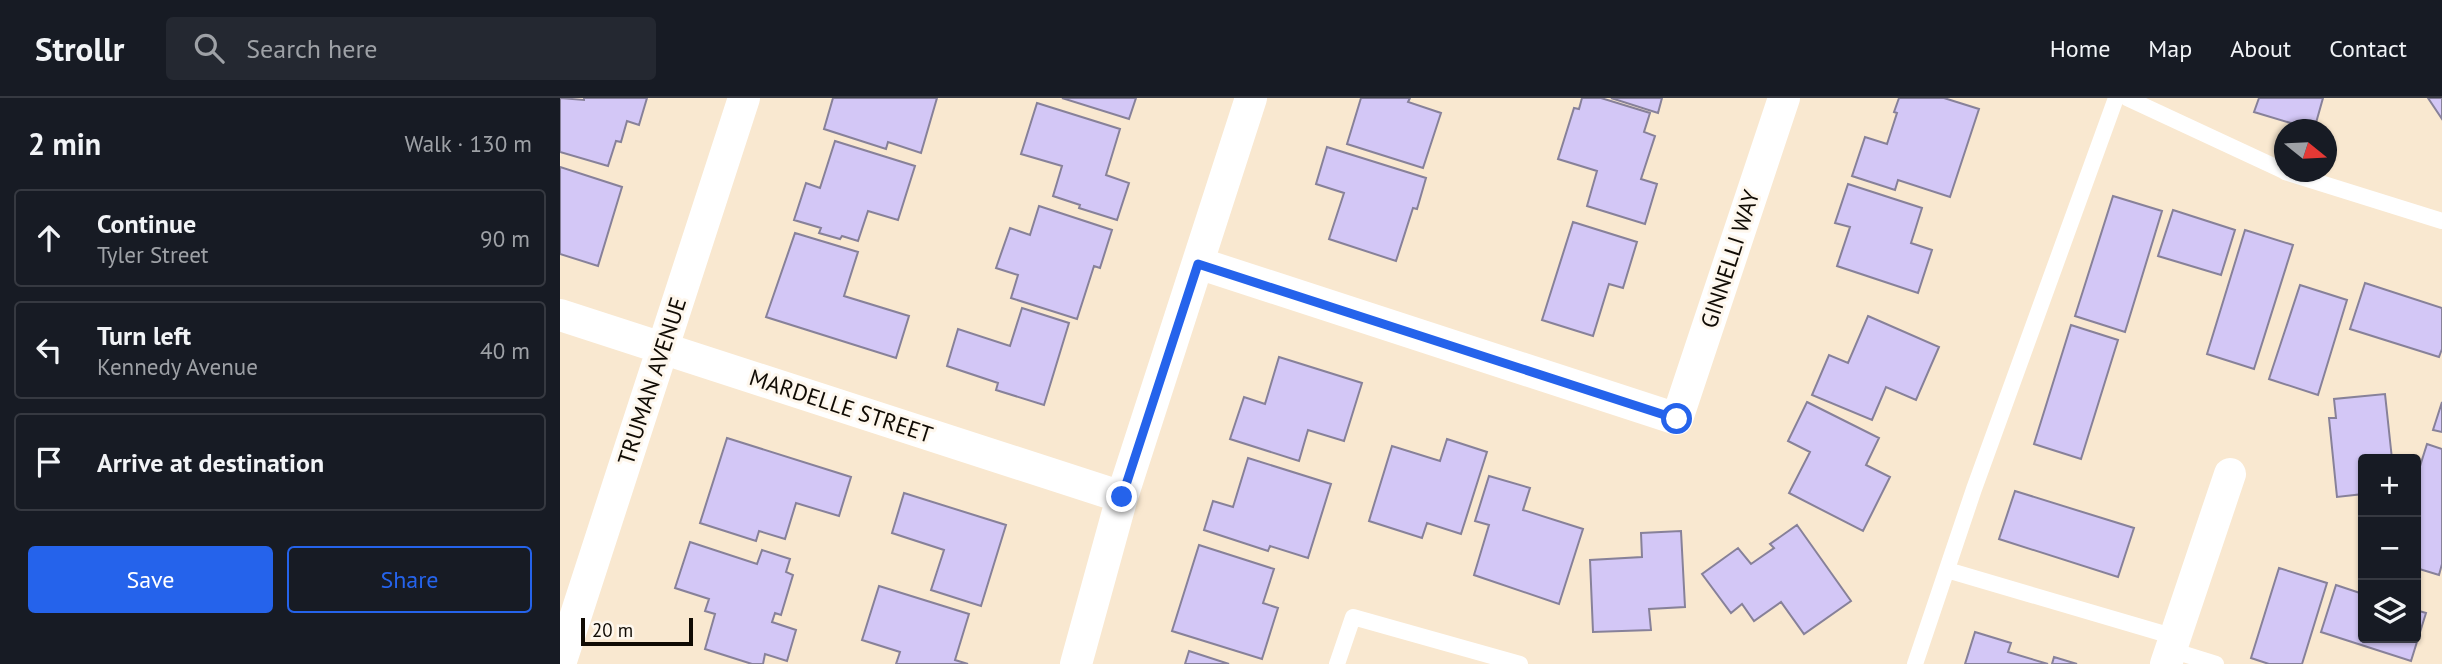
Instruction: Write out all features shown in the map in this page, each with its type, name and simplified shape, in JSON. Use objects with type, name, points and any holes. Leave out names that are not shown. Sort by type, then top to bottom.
[{"type":"street","name":"TRUMAN AVENUE","points":[[560,664],[744,98]]},
{"type":"street","points":[[1076,664],[1122,497],[1251,98]]},
{"type":"street","name":"GINNELLI WAY","points":[[1198,264],[1677,419],[1784,98]]},
{"type":"street","name":"MARDELLE STREET","points":[[560,314],[1122,497]]},
{"type":"street","points":[[2171,651],[2230,474]]},
{"type":"lane","points":[[1915,664],[1974,489],[2116,98]]},
{"type":"lane","points":[[2127,98],[2274,166]]},
{"type":"lane","points":[[2320,182],[2442,221]]},
{"type":"lane","points":[[1947,570],[2171,651],[2216,664]]},
{"type":"lane","points":[[1337,664],[1353,617],[1520,664]]},
{"type":"building","points":[[560,98],[647,98],[639,125],[627,121],[621,142],[616,141],[608,166],[560,152]]},
{"type":"building","points":[[833,98],[937,98],[921,153],[888,142],[886,149],[824,129]]},
{"type":"building","points":[[1062,98],[1136,98],[1129,119]]},
{"type":"building","points":[[1361,98],[1410,98],[1408,102],[1441,113],[1423,168],[1347,144]]},
{"type":"building","points":[[1582,98],[1601,98],[1650,113],[1644,132],[1655,136],[1641,179],[1657,184],[1645,224],[1587,206],[1597,171],[1558,159],[1574,108],[1579,109]]},
{"type":"building","points":[[1611,98],[1662,98],[1658,113]]},
{"type":"building","points":[[1899,98],[1944,98],[1979,109],[1950,197],[1898,180],[1895,190],[1852,176],[1865,137],[1887,144]]},
{"type":"building","points":[[2259,98],[2323,98],[2317,119],[2277,119],[2254,112]]},
{"type":"building","points":[[2428,98],[2442,98],[2442,119]]},
{"type":"building","points":[[1037,103],[1120,129],[1106,175],[1129,183],[1117,220],[1079,208],[1080,205],[1053,196],[1062,166],[1021,154]]},
{"type":"building","points":[[835,141],[915,166],[898,220],[868,211],[858,241],[819,233],[821,228],[794,220],[806,183],[820,188]]},
{"type":"building","points":[[1327,147],[1426,178],[1396,261],[1329,239],[1344,193],[1316,184]]},
{"type":"building","points":[[560,167],[622,187],[598,266],[560,254]]},
{"type":"building","points":[[1848,184],[1922,208],[1911,243],[1932,250],[1918,293],[1837,266],[1850,227],[1835,223]]},
{"type":"building","points":[[2113,196],[2162,211],[2125,332],[2075,316]]},
{"type":"building","points":[[1039,206],[1112,230],[1100,268],[1094,266],[1077,319],[1011,298],[1018,275],[996,268],[1010,228],[1030,235]]},
{"type":"building","points":[[2173,210],[2235,230],[2221,275],[2158,256]]},
{"type":"building","points":[[1573,222],[1637,242],[1623,288],[1609,284],[1593,336],[1542,320]]},
{"type":"building","points":[[2245,230],[2293,245],[2254,369],[2207,354]]},
{"type":"building","points":[[795,233],[858,252],[844,296],[909,316],[896,358],[766,317]]},
{"type":"building","points":[[2365,283],[2442,308],[2442,349],[2439,357],[2350,329]]},
{"type":"building","points":[[2300,285],[2347,300],[2318,395],[2269,379]]},
{"type":"building","points":[[1022,308],[1069,323],[1044,405],[996,390],[998,383],[947,366],[958,329],[1010,346]]},
{"type":"building","points":[[1868,316],[1939,347],[1916,400],[1886,387],[1872,420],[1812,395],[1829,355],[1848,363]]},
{"type":"building","points":[[2071,325],[2118,340],[2081,459],[2034,444]]},
{"type":"building","points":[[1279,357],[1362,383],[1344,441],[1308,430],[1299,461],[1230,439],[1244,397],[1265,404]]},
{"type":"building","points":[[2385,394],[2391,454],[2358,454],[2358,495],[2337,497],[2329,418],[2336,418],[2334,399]]},
{"type":"building","points":[[1807,402],[1879,438],[1866,465],[1890,477],[1863,531],[1789,493],[1810,452],[1788,441]]},
{"type":"building","points":[[2442,402],[2442,432],[2433,430]]},
{"type":"building","points":[[727,438],[851,477],[839,516],[796,503],[785,539],[759,531],[756,541],[700,523]]},
{"type":"building","points":[[1447,439],[1487,452],[1461,534],[1427,523],[1422,538],[1369,521],[1392,446],[1440,461]]},
{"type":"building","points":[[2427,444],[2442,449],[2442,564],[2439,575],[2421,570],[2421,463]]},
{"type":"building","points":[[1248,458],[1331,484],[1308,558],[1270,546],[1268,551],[1204,530],[1213,501],[1233,507]]},
{"type":"building","points":[[1489,476],[1530,488],[1523,510],[1583,529],[1559,604],[1474,575],[1489,525],[1475,521]]},
{"type":"building","points":[[2015,491],[2134,528],[2118,577],[1999,539]]},
{"type":"building","points":[[904,493],[1006,525],[981,606],[931,590],[944,550],[892,533]]},
{"type":"building","points":[[1797,525],[1851,601],[1804,634],[1781,602],[1754,621],[1742,604],[1731,613],[1702,574],[1738,548],[1751,564],[1774,548],[1770,544]]},
{"type":"building","points":[[1681,531],[1685,607],[1649,609],[1651,630],[1593,632],[1590,560],[1642,557],[1641,533]]},
{"type":"building","points":[[690,542],[757,564],[762,550],[790,559],[786,572],[793,575],[781,615],[775,613],[772,622],[796,630],[787,661],[765,654],[763,664],[752,664],[705,649],[715,614],[705,611],[709,599],[675,588]]},
{"type":"building","points":[[1199,545],[1274,569],[1263,603],[1278,608],[1262,659],[1172,631]]},
{"type":"building","points":[[2279,568],[2327,583],[2302,664],[2269,664],[2251,658]]},
{"type":"building","points":[[2336,585],[2358,592],[2358,643],[2417,643],[2411,661],[2321,632]]},
{"type":"building","points":[[879,586],[969,614],[955,660],[968,664],[896,664],[900,652],[862,640]]},
{"type":"building","points":[[2421,612],[2426,613],[2421,629]]},
{"type":"building","points":[[1975,632],[2011,643],[2008,652],[2048,664],[1965,664]]},
{"type":"building","points":[[1189,651],[1229,664],[1185,664]]},
{"type":"building","points":[[2054,657],[2077,664],[2052,664]]},
{"type":"route","points":[[1122,497],[1198,264],[1677,419]]}]
